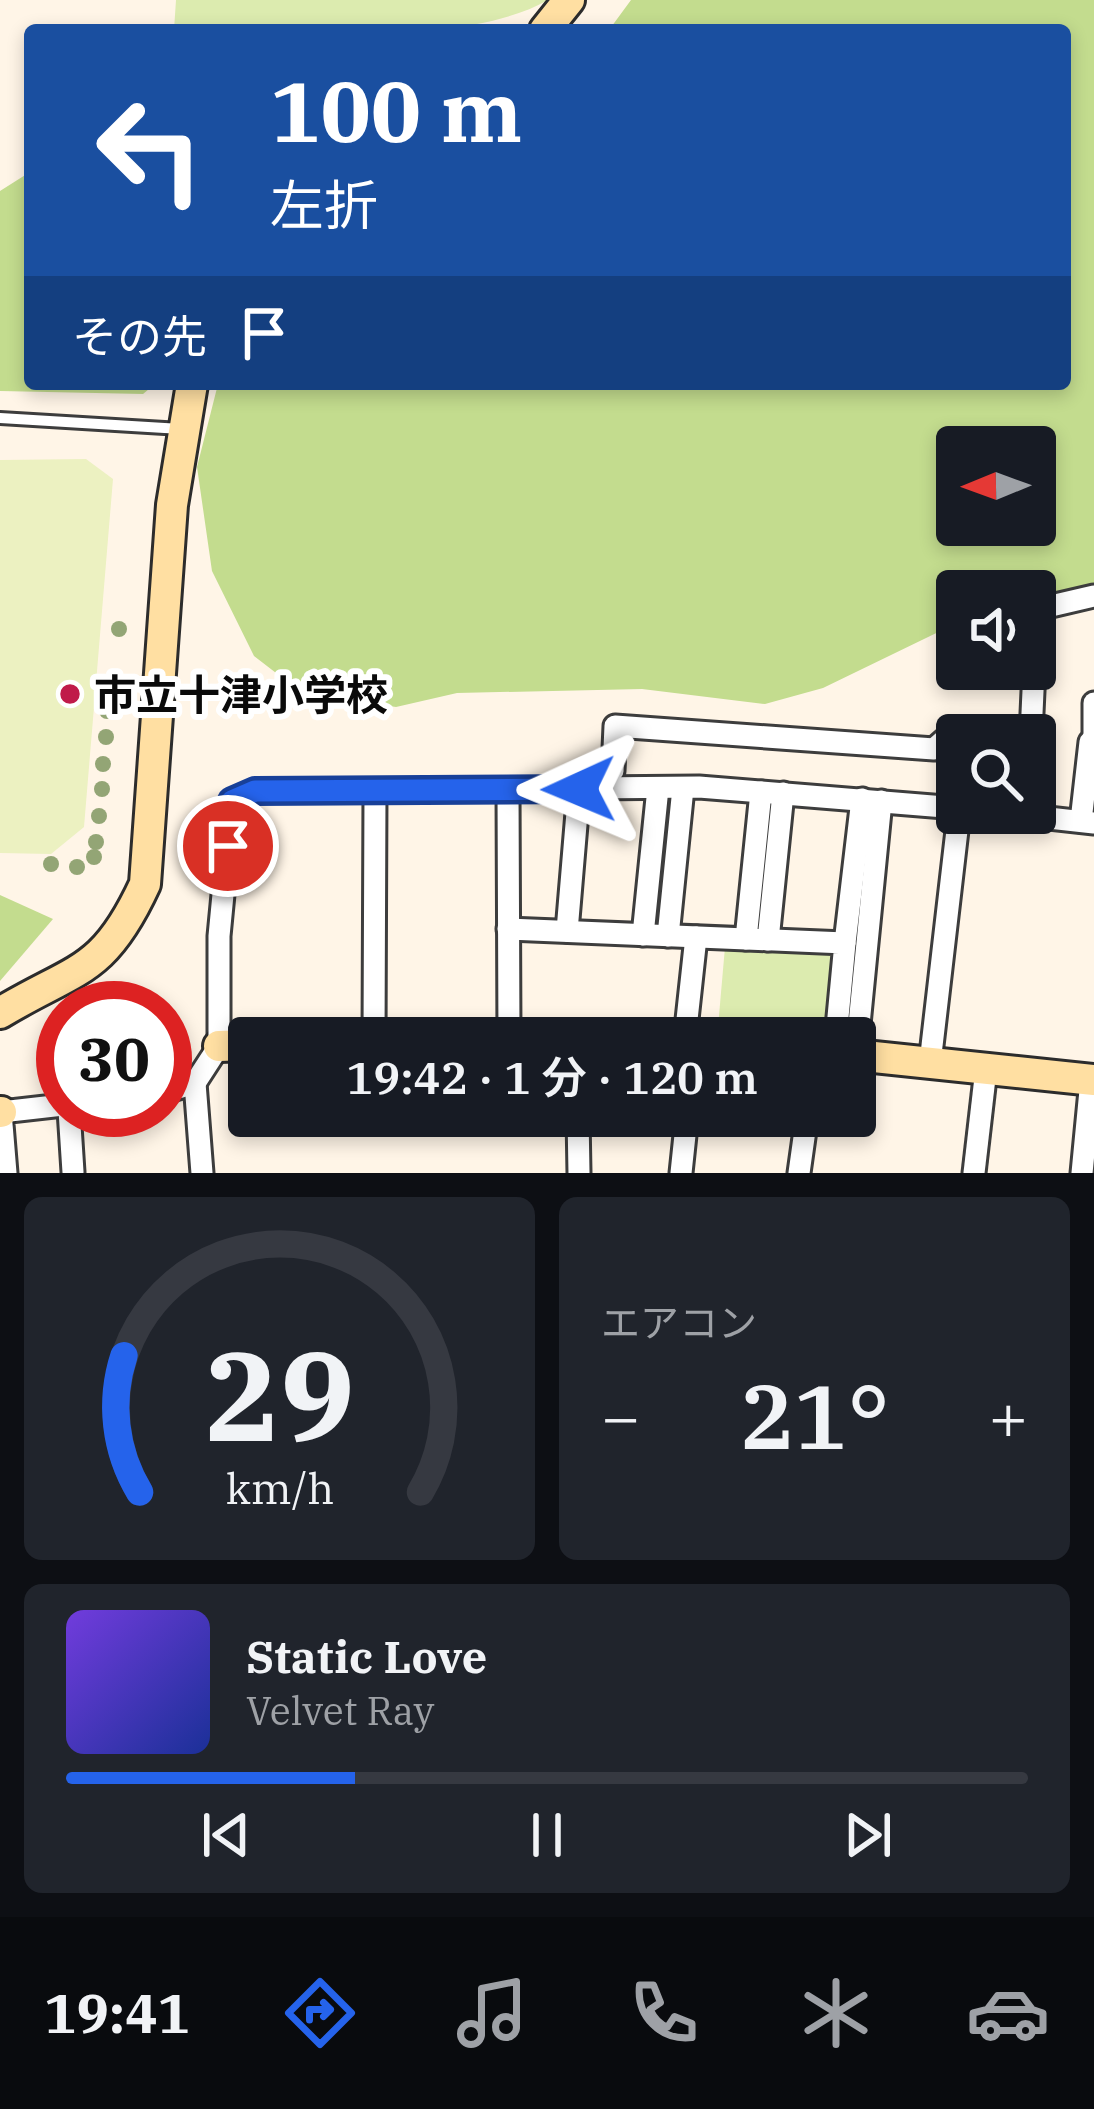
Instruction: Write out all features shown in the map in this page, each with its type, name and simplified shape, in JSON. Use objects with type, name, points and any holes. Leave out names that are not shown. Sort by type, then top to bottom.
[{"type":"street","points":[[549,24],[569,0]]},
{"type":"street","points":[[0,1013],[76,976],[97,958],[130,917],[145,884],[181,429],[191,390]]},
{"type":"street","points":[[1056,605],[1094,596]]},
{"type":"street","points":[[1056,819],[1088,822],[1094,703]]},
{"type":"street","points":[[613,771],[615,726],[936,747]]},
{"type":"street","points":[[643,935],[658,788]]},
{"type":"street","points":[[668,935],[683,788]]},
{"type":"street","points":[[230,1017],[219,936],[232,801],[255,791],[683,788],[936,807]]},
{"type":"street","points":[[567,931],[579,789]]},
{"type":"street","points":[[508,790],[509,1017]]},
{"type":"street","points":[[374,1017],[375,793]]},
{"type":"street","points":[[757,939],[772,793]]},
{"type":"street","points":[[838,1017],[845,944],[872,800]]},
{"type":"street","points":[[858,1017],[872,800]]},
{"type":"street","points":[[930,1063],[955,834]]},
{"type":"street","points":[[508,928],[845,944]]},
{"type":"street","points":[[687,1017],[697,937]]},
{"type":"street","points":[[192,1084],[228,1051]]},
{"type":"street","points":[[876,1057],[1093,1080],[1082,1173]]},
{"type":"street","points":[[974,1173],[986,1069]]},
{"type":"street","points":[[195,1083],[202,1173]]},
{"type":"street","points":[[5,1173],[0,1112],[36,1109]]},
{"type":"street","points":[[69,1137],[73,1172]]},
{"type":"street","points":[[578,1137],[579,1173]]},
{"type":"street","points":[[681,1173],[685,1137]]},
{"type":"street","points":[[799,1173],[804,1137]]},
{"type":"lane","points":[[0,418],[181,429]]},
{"type":"green space","points":[[176,0],[548,0],[476,24],[174,24]]},
{"type":"green space","points":[[631,0],[1094,0],[1094,583],[1056,596],[1056,570],[936,570],[936,633],[823,688],[765,704],[642,689],[457,693],[396,707],[302,693],[254,656],[212,571],[197,467],[216,390],[1071,390],[1071,24],[613,24]]},
{"type":"green space","points":[[24,176],[24,390],[148,390],[143,394],[0,391],[0,191]]},
{"type":"green space","points":[[86,459],[113,479],[84,827],[51,854],[0,853],[0,460]]},
{"type":"green space","points":[[0,895],[53,919],[0,981]]},
{"type":"green space","points":[[725,947],[831,951],[836,957],[831,1017],[719,1017]]},
{"type":"place","name":"市立十津小学校","points":[[70,694]]},
{"type":"route","points":[[228,846],[232,801],[255,791],[579,789]]}]
